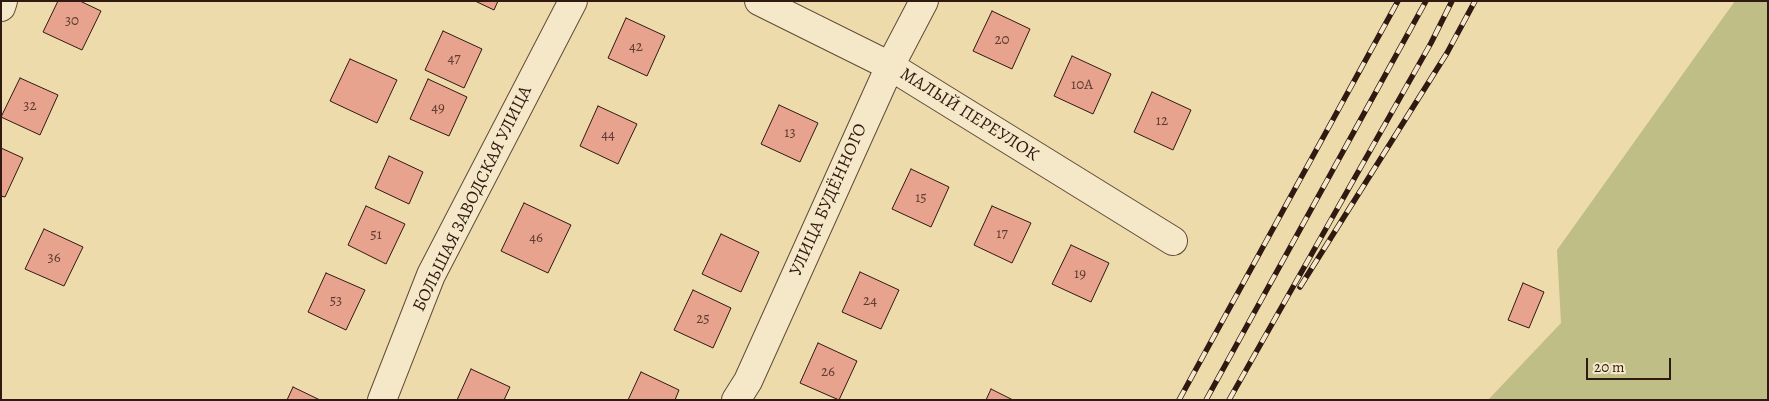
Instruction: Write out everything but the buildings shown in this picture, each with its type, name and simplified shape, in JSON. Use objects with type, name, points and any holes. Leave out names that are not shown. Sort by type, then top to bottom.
[{"type":"street","points":[[1,7],[4,1]]},
{"type":"street","name":"БОЛЬШАЯ ЗАВОДСКАЯ УЛИЦА","points":[[382,400],[431,275],[573,1]]},
{"type":"street","name":"МАЛЫЙ ПЕРЕУЛОК","points":[[759,1],[890,66],[1173,241]]},
{"type":"street","name":"УЛИЦА БУДЁННОГО","points":[[736,400],[748,381],[890,66],[924,1]]},
{"type":"green space","points":[[1735,1],[1768,1],[1768,400],[1488,400],[1561,323],[1557,250]]},
{"type":"railway","points":[[1179,400],[1398,1]]},
{"type":"railway","points":[[1206,400],[1426,1]]},
{"type":"railway","points":[[1229,400],[1431,43],[1452,1]]},
{"type":"railway","points":[[1300,287],[1447,53],[1475,1]]}]
